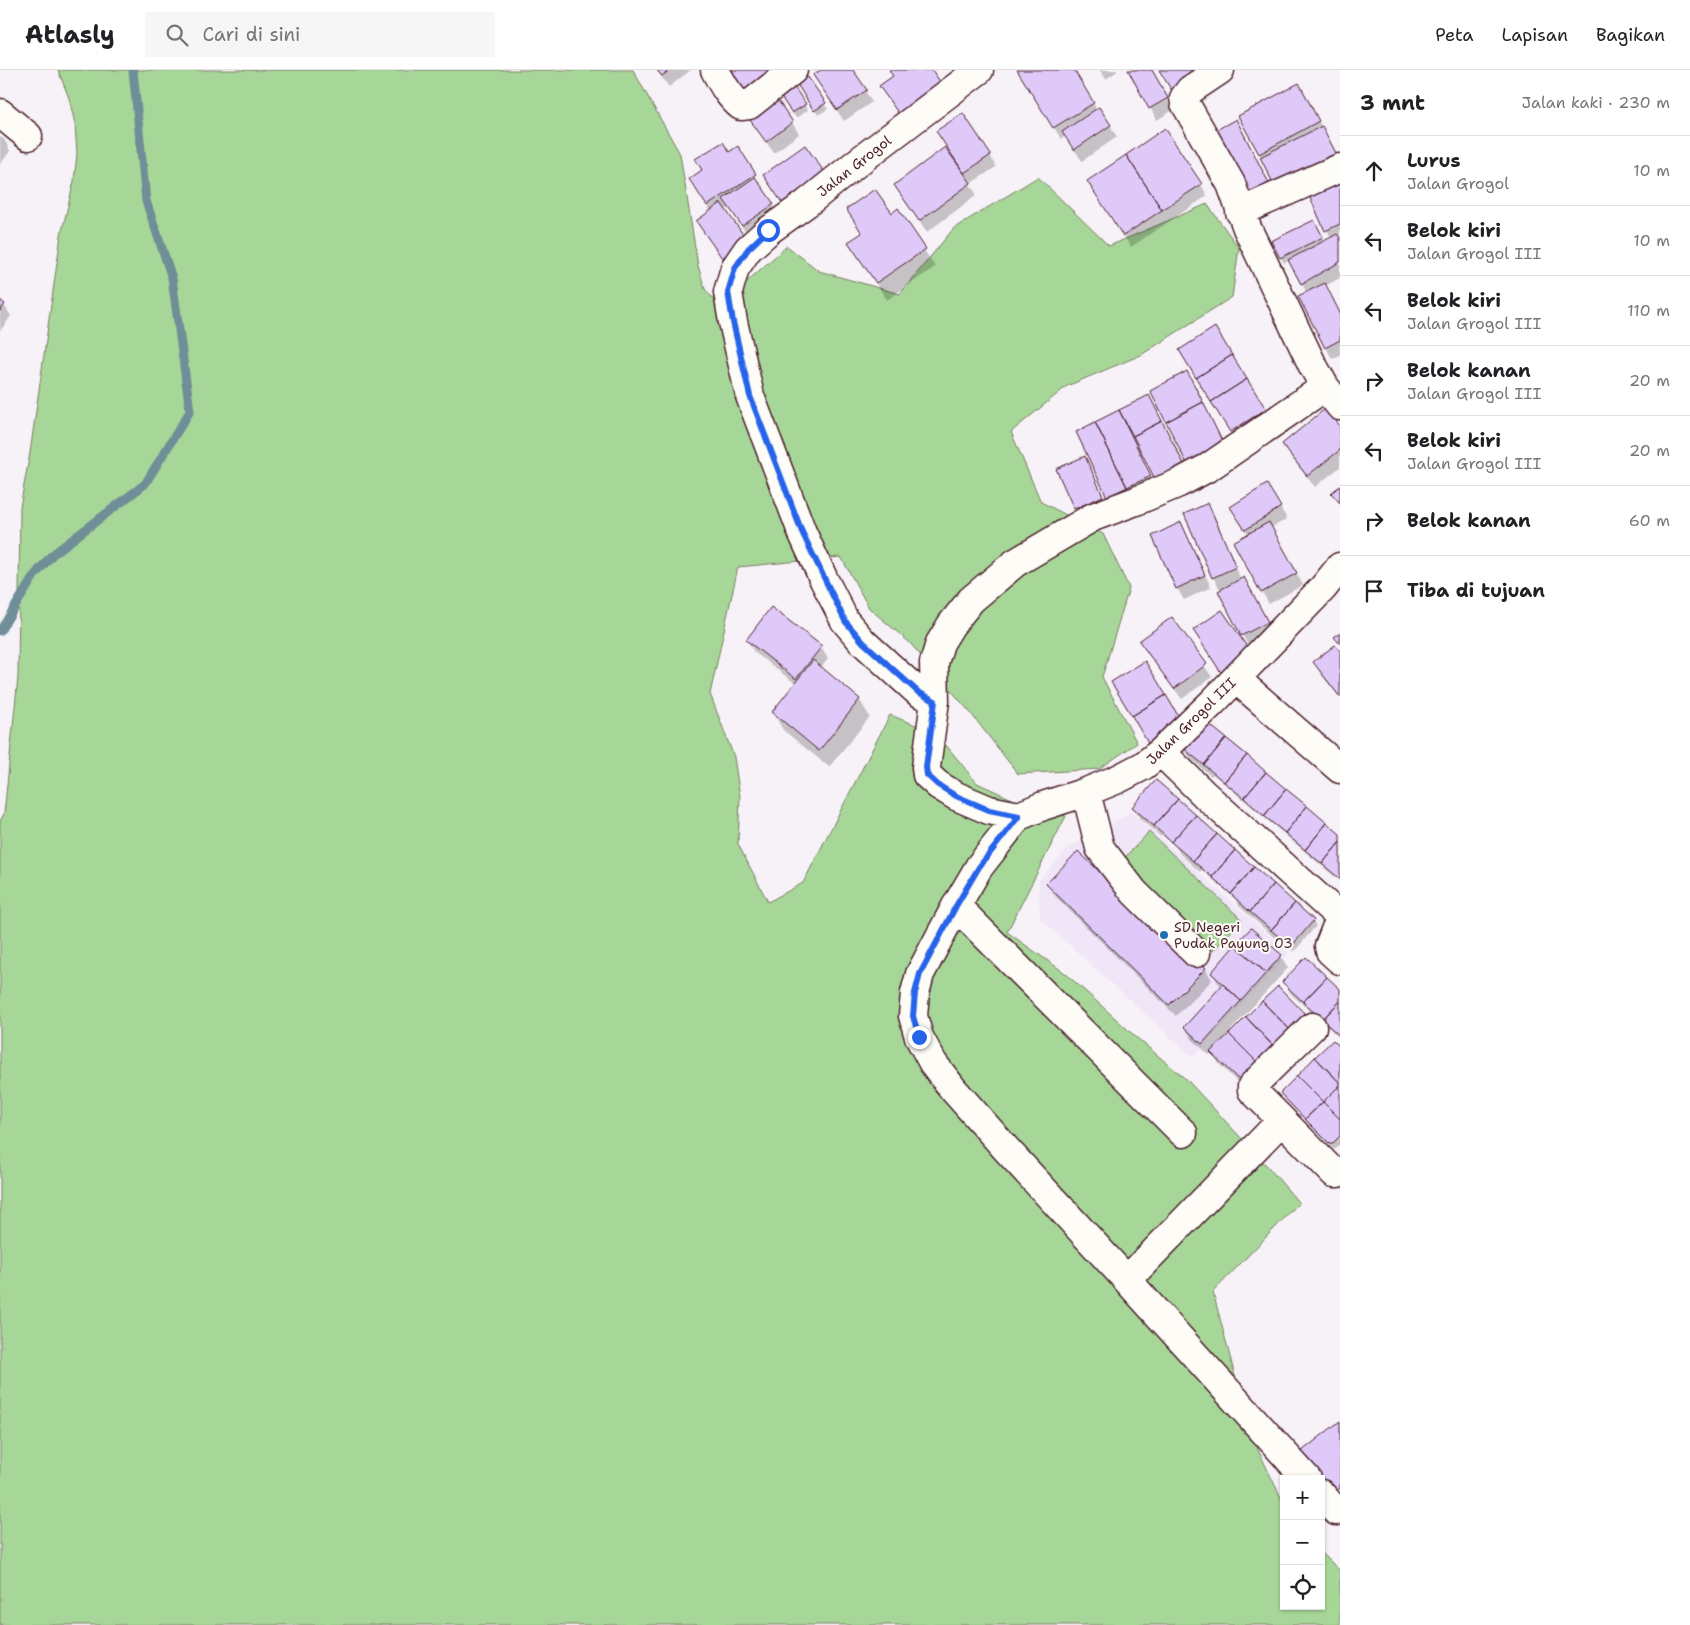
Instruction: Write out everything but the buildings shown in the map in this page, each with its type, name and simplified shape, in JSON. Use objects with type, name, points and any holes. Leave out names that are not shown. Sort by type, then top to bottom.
[{"type":"street","points":[[715,70],[725,89],[741,106],[749,105],[794,70]]},
{"type":"street","name":"Jalan Grogol","points":[[935,701],[918,692],[863,642],[845,621],[824,580],[802,532],[750,396],[728,292],[735,268],[748,249],[768,230],[807,203],[979,70]]},
{"type":"street","points":[[1220,70],[1190,90],[1184,98],[1185,103],[1231,184],[1240,212],[1312,364],[1333,397],[1209,467],[1162,490],[1093,517],[1015,563],[972,600],[951,625],[940,643],[934,663],[935,701],[926,767],[927,775],[938,785],[956,796],[989,810],[1019,816],[979,867],[956,906],[920,974],[915,993],[913,1016],[919,1037],[933,1063],[954,1089],[1007,1150],[1128,1280],[1303,1475]]},
{"type":"street","points":[[0,112],[28,136]]},
{"type":"street","points":[[1240,212],[1340,168]]},
{"type":"street","name":"Jalan Grogol III","points":[[1019,816],[1086,792],[1143,766],[1161,752],[1236,679],[1323,588],[1340,567]]},
{"type":"street","points":[[1236,679],[1340,768]]},
{"type":"street","points":[[1161,752],[1205,796],[1340,918],[1328,946],[1330,951],[1340,960]]},
{"type":"street","points":[[1086,792],[1100,848],[1134,892],[1196,953]]},
{"type":"street","points":[[956,906],[1183,1132]]},
{"type":"street","points":[[1312,1027],[1252,1086],[1252,1090],[1334,1173],[1340,1171]]},
{"type":"street","points":[[1128,1280],[1282,1120]]},
{"type":"shaded area","name":"SD Negeri Pudak Payung 03","points":[[1131,812],[1289,953],[1193,1058],[1040,918],[1039,880],[1071,845],[1083,841]]},
{"type":"green space","points":[[58,70],[633,70],[680,154],[698,266],[705,289],[719,306],[787,246],[819,271],[900,294],[954,228],[1038,177],[1109,246],[1207,204],[1239,248],[1232,297],[1141,355],[1067,386],[1011,432],[1041,502],[1103,534],[1129,588],[1102,677],[1137,743],[1099,769],[1018,774],[969,711],[909,642],[869,608],[841,557],[738,567],[710,694],[734,757],[740,797],[738,844],[768,902],[803,883],[890,715],[936,733],[977,783],[1034,809],[1066,816],[1007,932],[1065,973],[1188,1081],[1299,1203],[1213,1292],[1250,1433],[1280,1496],[1280,1610],[1325,1610],[1325,1556],[1340,1571],[1340,1625],[0,1625],[0,821],[4,814],[18,677],[20,507],[30,453],[61,235],[74,181],[77,154],[75,124],[69,98]]},
{"type":"green space","points":[[1149,832],[1242,920],[1206,958],[1117,866]]},
{"type":"waterway","points":[[0,631],[34,576],[52,555],[145,484],[190,411],[172,278],[146,201],[133,70]]},
{"type":"place","name":"SD Negeri Pudak Payung 03","points":[[1164,935]]},
{"type":"route","points":[[768,230],[748,249],[735,268],[728,292],[750,396],[802,532],[845,621],[863,642],[918,692],[935,701],[926,767],[927,775],[938,785],[956,796],[989,810],[1019,816],[979,867],[920,974],[915,993],[913,1016],[919,1037]]}]
